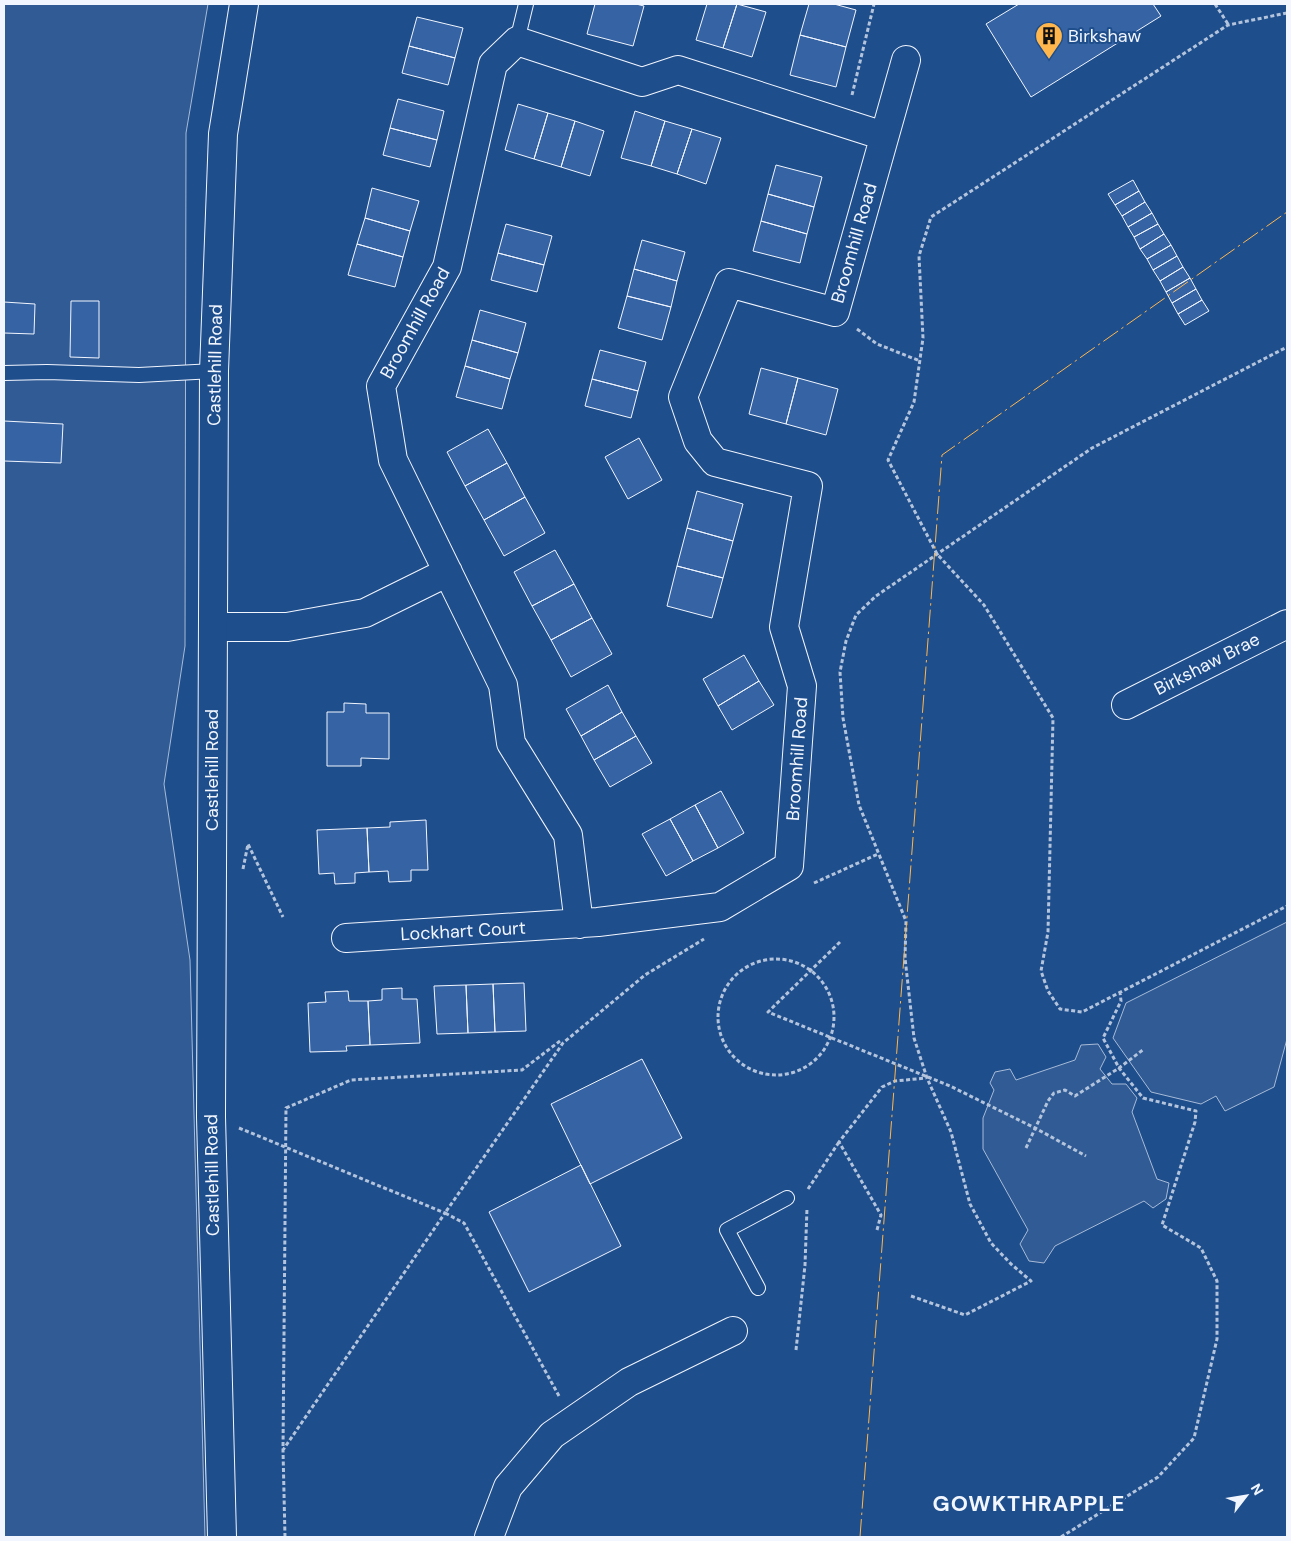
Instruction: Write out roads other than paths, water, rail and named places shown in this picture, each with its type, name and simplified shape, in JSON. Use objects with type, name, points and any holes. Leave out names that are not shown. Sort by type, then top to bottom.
[{"type":"street","name":"Castlehill Road","points":[[222,1537],[211,1117],[214,371],[223,134],[244,4]]},
{"type":"street","points":[[517,41],[642,82],[678,70],[884,136]]},
{"type":"street","name":"Broomhill Road","points":[[517,41],[493,64],[448,267],[381,386],[393,460],[503,684],[511,743],[568,835],[579,924],[720,907],[789,866],[802,686],[784,627],[808,486],[715,462],[698,441],[683,397],[729,283],[835,312],[906,60]]},
{"type":"street","points":[[213,627],[287,627],[366,614],[448,572]]},
{"type":"street","name":"Birkshaw Brae","points":[[1126,705],[1287,624]]},
{"type":"street","name":"Lockhart Court","points":[[346,938],[579,924]]},
{"type":"street","points":[[489,1537],[508,1487],[552,1435],[629,1382],[733,1331]]},
{"type":"lane","points":[[517,41],[526,4]]},
{"type":"lane","points":[[4,373],[47,372],[139,375],[214,371]]},
{"type":"lane","points":[[758,1288],[727,1230],[787,1198]]},
{"type":"place","name":"Birkshaw","points":[[1049,60]]},
{"type":"district","name":"GOWKTHRAPPLE","points":[[1029,1503]]}]
